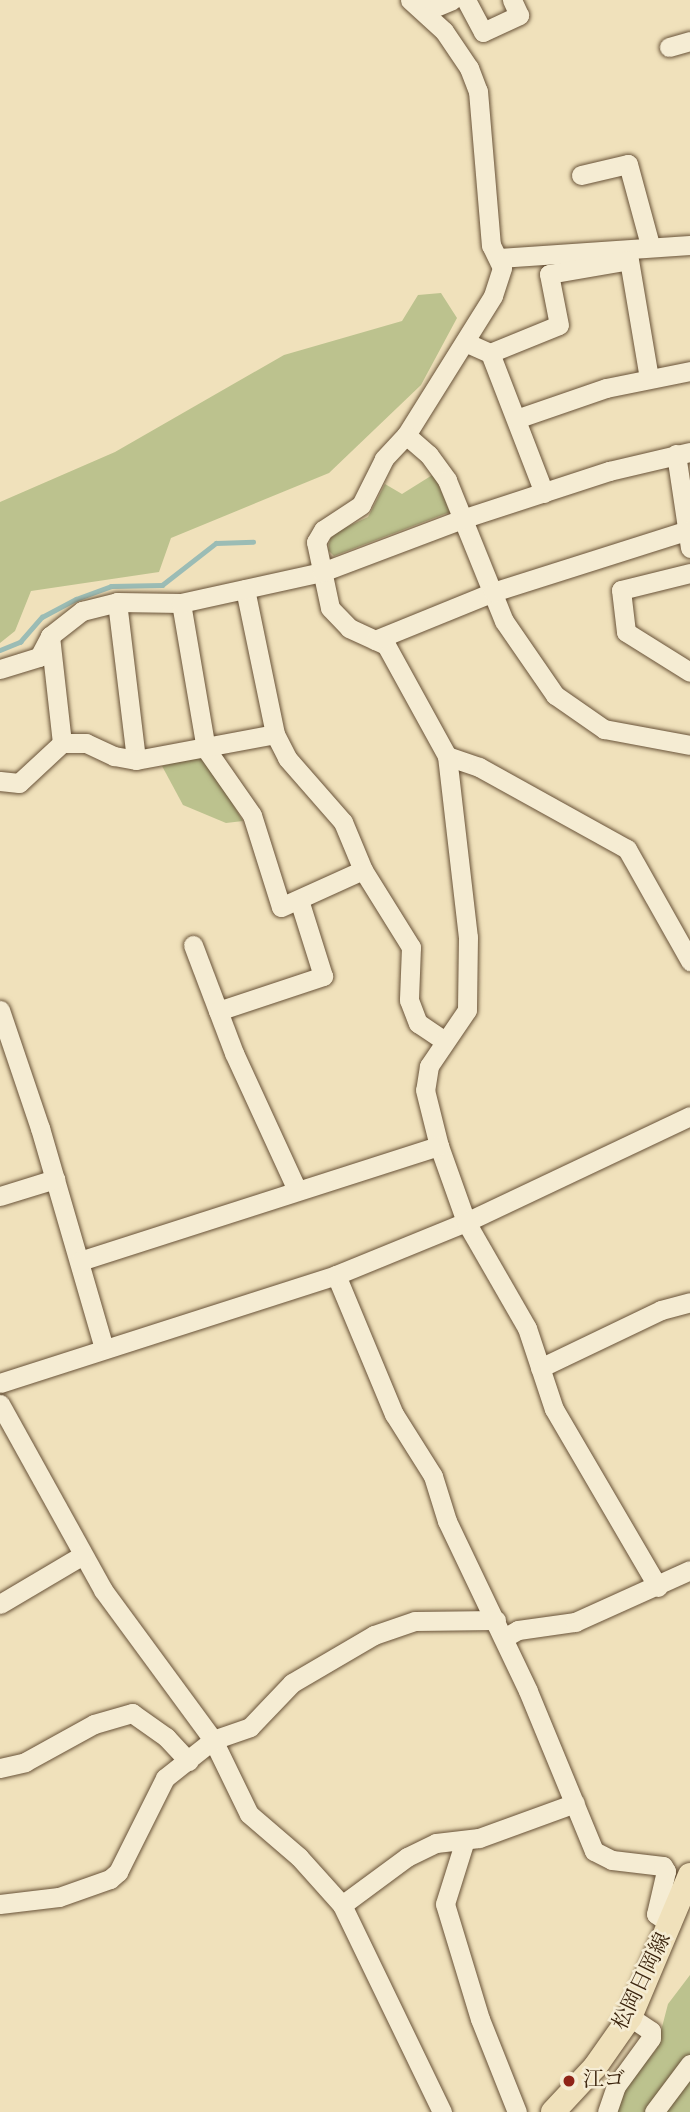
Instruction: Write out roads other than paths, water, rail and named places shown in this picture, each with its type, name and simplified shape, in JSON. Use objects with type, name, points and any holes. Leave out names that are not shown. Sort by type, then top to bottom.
[{"type":"main road","name":"松岡日岡線","points":[[553,2112],[595,2067],[630,2017],[690,1875]]},
{"type":"street","points":[[410,0],[444,31],[469,68],[478,91],[491,245],[502,268],[493,296],[465,342],[435,382],[406,435],[384,459],[361,505],[323,530],[316,542],[330,608],[349,628],[386,645],[447,756],[467,927],[467,1010],[429,1066],[425,1090],[439,1146],[466,1222],[505,1285],[554,1409],[658,1587]]},
{"type":"street","points":[[432,0],[438,6],[452,0]]},
{"type":"street","points":[[466,0],[483,32],[519,15],[512,0]]},
{"type":"street","points":[[669,47],[690,41]]},
{"type":"street","points":[[581,176],[628,164],[650,244]]},
{"type":"street","points":[[499,258],[554,257],[650,244],[690,245]]},
{"type":"street","points":[[490,353],[559,325],[549,274],[629,260],[649,378]]},
{"type":"street","points":[[465,342],[490,353],[519,418],[544,493]]},
{"type":"street","points":[[519,418],[649,378],[690,371]]},
{"type":"street","points":[[406,435],[429,455],[447,480],[503,621],[555,695],[604,729],[690,745]]},
{"type":"street","points":[[0,669],[39,657],[50,636],[82,611],[117,602],[181,603],[322,572],[463,519],[683,453],[689,539],[493,592],[375,640]]},
{"type":"street","points":[[690,573],[621,590],[626,632],[690,672]]},
{"type":"street","points":[[245,589],[275,734],[287,758],[343,822],[363,870],[411,947],[409,1000],[418,1023],[444,1041]]},
{"type":"street","points":[[117,602],[136,760]]},
{"type":"street","points":[[181,603],[206,749],[252,815],[281,907],[363,870]]},
{"type":"street","points":[[50,636],[62,743]]},
{"type":"street","points":[[0,781],[19,783],[62,743],[86,743],[114,756],[136,760],[275,734]]},
{"type":"street","points":[[447,756],[479,767],[627,849],[690,961]]},
{"type":"street","points":[[218,1012],[323,976],[299,901]]},
{"type":"street","points":[[193,945],[218,1012],[298,1190]]},
{"type":"street","points":[[0,1010],[55,1179],[104,1349]]},
{"type":"street","points":[[0,1383],[336,1275],[466,1222],[690,1116]]},
{"type":"street","points":[[80,1261],[439,1146]]},
{"type":"street","points":[[0,1196],[55,1179]]},
{"type":"street","points":[[336,1275],[394,1414],[433,1476],[447,1521],[496,1619],[594,1852],[612,1860],[663,1866],[666,1871],[656,1914],[671,1924]]},
{"type":"street","points":[[540,1368],[661,1310],[690,1302]]},
{"type":"street","points":[[0,1404],[110,1600],[213,1740],[255,1821],[299,1857],[342,1905],[442,2112]]},
{"type":"street","points":[[1,1602],[83,1555]]},
{"type":"street","points":[[504,1638],[518,1630],[575,1622],[658,1587],[690,1570]]},
{"type":"street","points":[[0,1904],[59,1896],[110,1879],[118,1872],[159,1785],[213,1740],[250,1727],[292,1683],[374,1635],[415,1621],[496,1619]]},
{"type":"street","points":[[0,1768],[25,1762],[94,1724],[132,1713],[166,1737],[188,1761]]},
{"type":"street","points":[[342,1905],[407,1857],[436,1843],[465,1840],[575,1803]]},
{"type":"street","points":[[465,1840],[445,1904],[480,2019],[517,2112]]},
{"type":"street","points":[[607,2112],[615,2086],[651,2038],[651,2031],[630,2017]]},
{"type":"street","points":[[654,2112],[690,2064]]},
{"type":"waterway","points":[[0,650],[20,642],[42,617],[76,599],[111,586],[162,585],[216,543],[253,542]]},
{"type":"place","name":"江ゴ","points":[[569,2081]]}]
